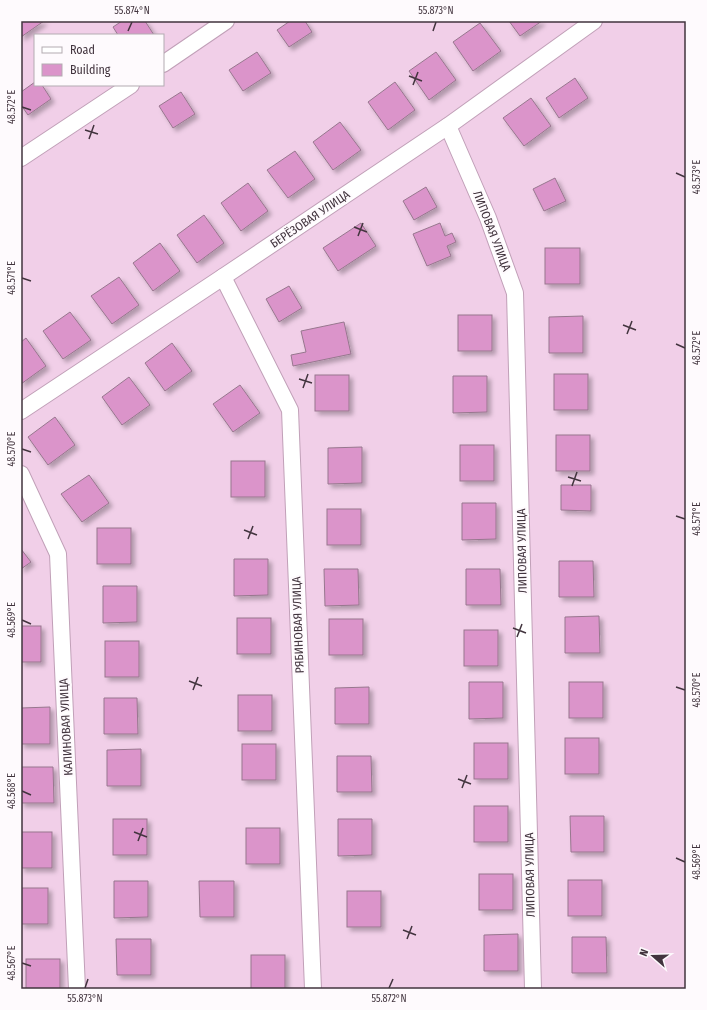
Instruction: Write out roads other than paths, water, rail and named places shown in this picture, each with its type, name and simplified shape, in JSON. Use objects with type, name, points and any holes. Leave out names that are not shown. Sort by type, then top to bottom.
[{"type":"street","points":[[164,63],[226,21]]},
{"type":"street","name":"БЕРЁЗОВАЯ УЛИЦА","points":[[21,411],[448,126],[594,21]]},
{"type":"street","points":[[21,158],[129,86]]},
{"type":"street","name":"ЛИПОВАЯ УЛИЦА","points":[[448,126],[488,218],[515,293],[533,989]]},
{"type":"street","name":"РЯБИНОВАЯ УЛИЦА","points":[[223,277],[290,410],[313,989]]},
{"type":"street","name":"КАЛИНОВАЯ УЛИЦА","points":[[21,474],[58,554],[77,989]]}]
